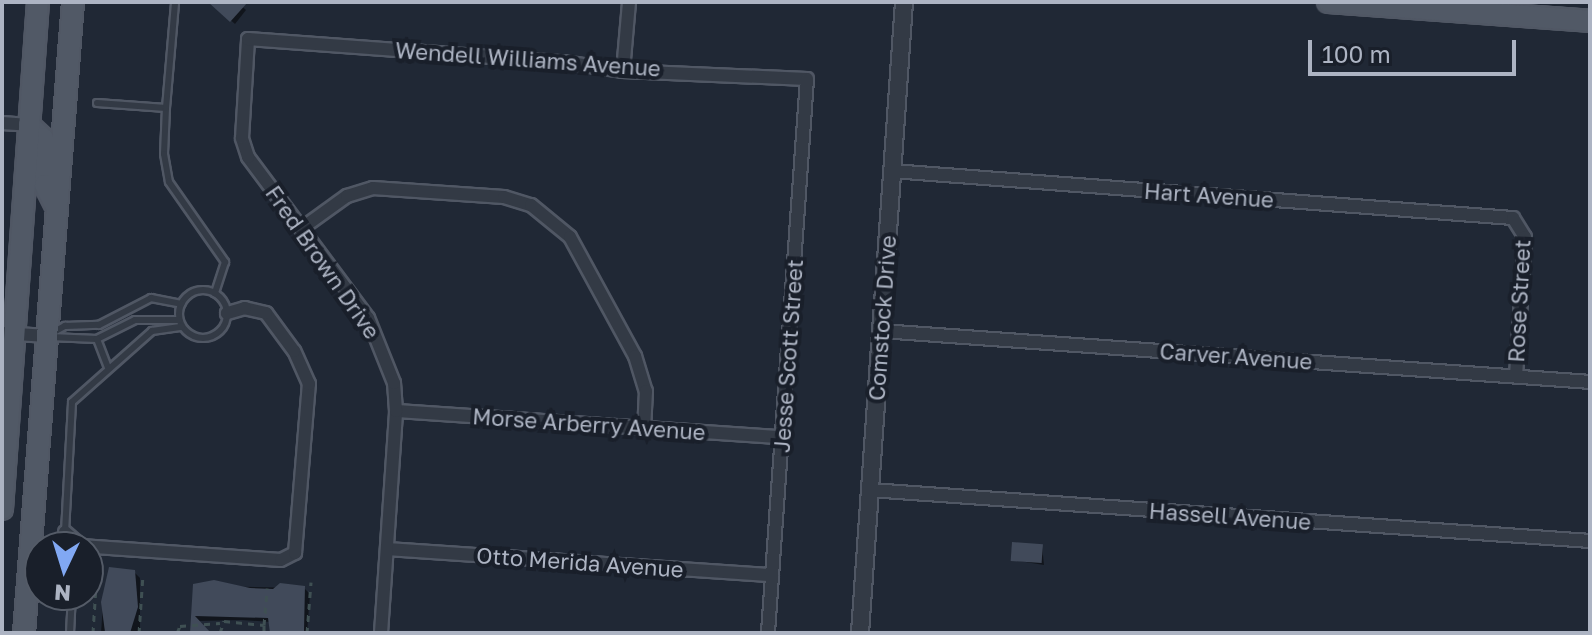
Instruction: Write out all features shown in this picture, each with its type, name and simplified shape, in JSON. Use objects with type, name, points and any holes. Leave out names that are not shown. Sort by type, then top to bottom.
[{"type":"main road","points":[[2,509],[8,334],[38,2]]},
{"type":"main road","points":[[24,633],[73,2]]},
{"type":"main road","points":[[1328,2],[1590,21]]},
{"type":"main road","points":[[29,125],[43,138],[45,185],[57,208]]},
{"type":"street","points":[[623,71],[629,2]]},
{"type":"street","name":"Comstock Drive","points":[[860,633],[904,2]]},
{"type":"street","name":"Wendell Williams Avenue","points":[[248,39],[563,62],[623,71],[807,79]]},
{"type":"street","name":"Fred Brown Drive","points":[[248,39],[242,138],[248,157],[381,343],[396,411],[381,633]]},
{"type":"street","name":"Jesse Scott Street","points":[[768,633],[807,79]]},
{"type":"street","points":[[2,123],[29,125]]},
{"type":"street","name":"Hart Avenue","points":[[892,171],[1513,218],[1522,226]]},
{"type":"street","points":[[301,229],[347,196],[373,188],[504,197],[531,205],[570,237],[635,356],[646,391],[644,428]]},
{"type":"street","name":"Rose Street","points":[[1516,376],[1522,226]]},
{"type":"street","points":[[104,548],[281,560],[297,550],[309,384],[266,313],[245,308],[227,313]]},
{"type":"street","name":"Carver Avenue","points":[[881,331],[1590,382]]},
{"type":"street","points":[[8,334],[47,336]]},
{"type":"street","name":"Morse Arberry Avenue","points":[[396,411],[782,437]]},
{"type":"street","name":"Hassell Avenue","points":[[870,490],[1590,541]]},
{"type":"street","name":"Otto Merida Avenue","points":[[387,549],[772,575]]},
{"type":"lane","points":[[47,336],[97,339],[135,320],[180,323],[194,337],[210,337],[223,328],[227,313],[215,293],[225,262],[169,182],[164,154],[175,2]]},
{"type":"lane","points":[[97,103],[166,108]]},
{"type":"lane","points":[[180,323],[181,304],[192,293],[215,293]]},
{"type":"lane","points":[[47,336],[65,326],[99,325],[151,298],[181,304]]},
{"type":"lane","points":[[65,531],[72,402],[152,331],[180,323]]},
{"type":"lane","points":[[97,339],[108,367]]},
{"type":"lane","points":[[70,633],[71,611]]},
{"type":"path","points":[[139,633],[143,574]]},
{"type":"path","points":[[307,633],[311,582]]},
{"type":"path","points":[[264,633],[267,588]]},
{"type":"path","points":[[93,633],[94,611]]},
{"type":"path","points":[[177,633],[180,626],[220,623],[264,625]]},
{"type":"path","points":[[220,623],[220,633]]},
{"type":"building","points":[[208,2],[248,2],[230,22]]},
{"type":"building","points":[[1012,542],[1043,544],[1042,563],[1011,561]]},
{"type":"building","points":[[109,567],[135,570],[138,607],[130,633],[105,632],[104,589]]},
{"type":"building","points":[[214,580],[250,588],[273,589],[280,583],[305,586],[304,631],[270,633],[268,618],[195,616],[211,633],[190,633],[193,584]]}]
